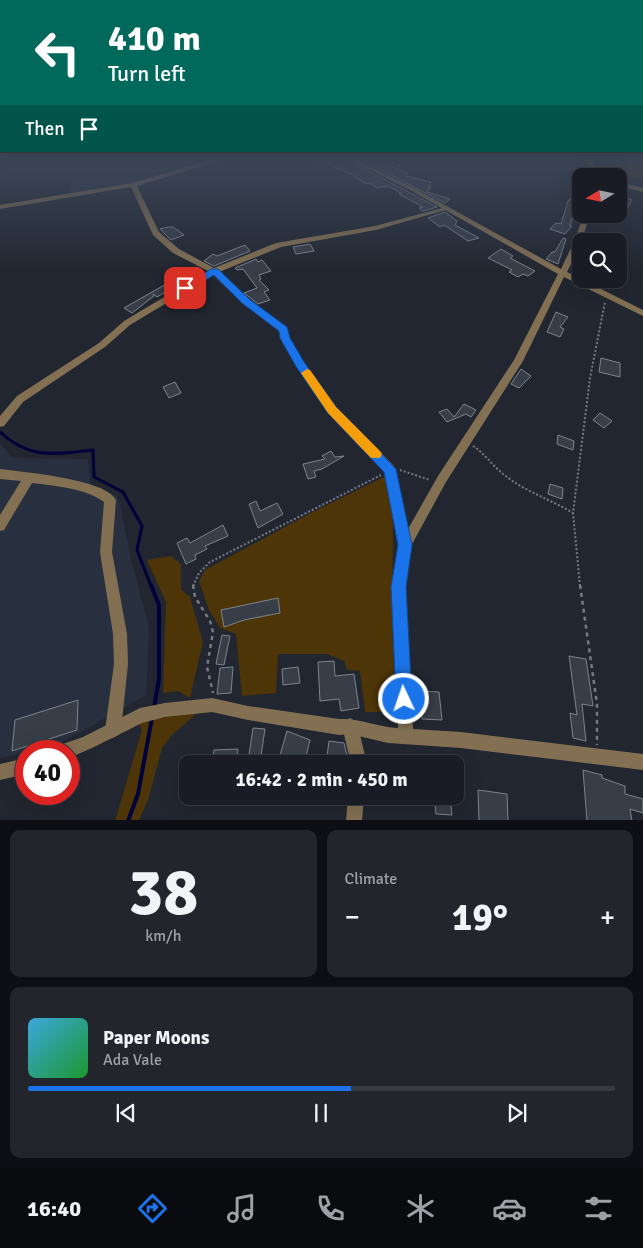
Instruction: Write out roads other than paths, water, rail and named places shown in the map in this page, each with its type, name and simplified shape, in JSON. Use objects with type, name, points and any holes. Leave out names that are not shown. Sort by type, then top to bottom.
[{"type":"street","points":[[0,207],[65,196]]},
{"type":"street","points":[[139,196],[156,233],[176,251],[214,271],[246,301],[283,330],[285,338],[301,365],[332,410],[390,469],[405,545],[399,587],[406,736]]},
{"type":"street","points":[[424,196],[562,273],[643,313]]},
{"type":"street","points":[[0,423],[20,399],[102,345],[127,323],[214,271],[279,245],[376,228],[446,209]]},
{"type":"street","points":[[405,545],[442,479],[518,361],[577,244],[584,223]]},
{"type":"street","points":[[0,474],[82,486],[105,495],[110,500],[106,552],[120,634],[121,664],[113,730]]},
{"type":"street","points":[[0,526],[29,478]]},
{"type":"street","points":[[80,745],[140,716],[165,710],[212,705],[257,715],[339,727],[350,726],[388,735],[461,740],[643,762]]},
{"type":"street","points":[[350,726],[357,755]]},
{"type":"street","points":[[0,772],[15,769]]},
{"type":"street","points":[[354,820],[355,805]]},
{"type":"waterway","points":[[0,432],[11,441],[33,451],[67,453],[93,450],[94,477],[123,492],[142,526],[137,550],[151,586]]},
{"type":"waterway","points":[[151,585],[159,605],[159,679],[154,708]]},
{"type":"waterway","points":[[128,820],[138,794],[152,718]]}]
